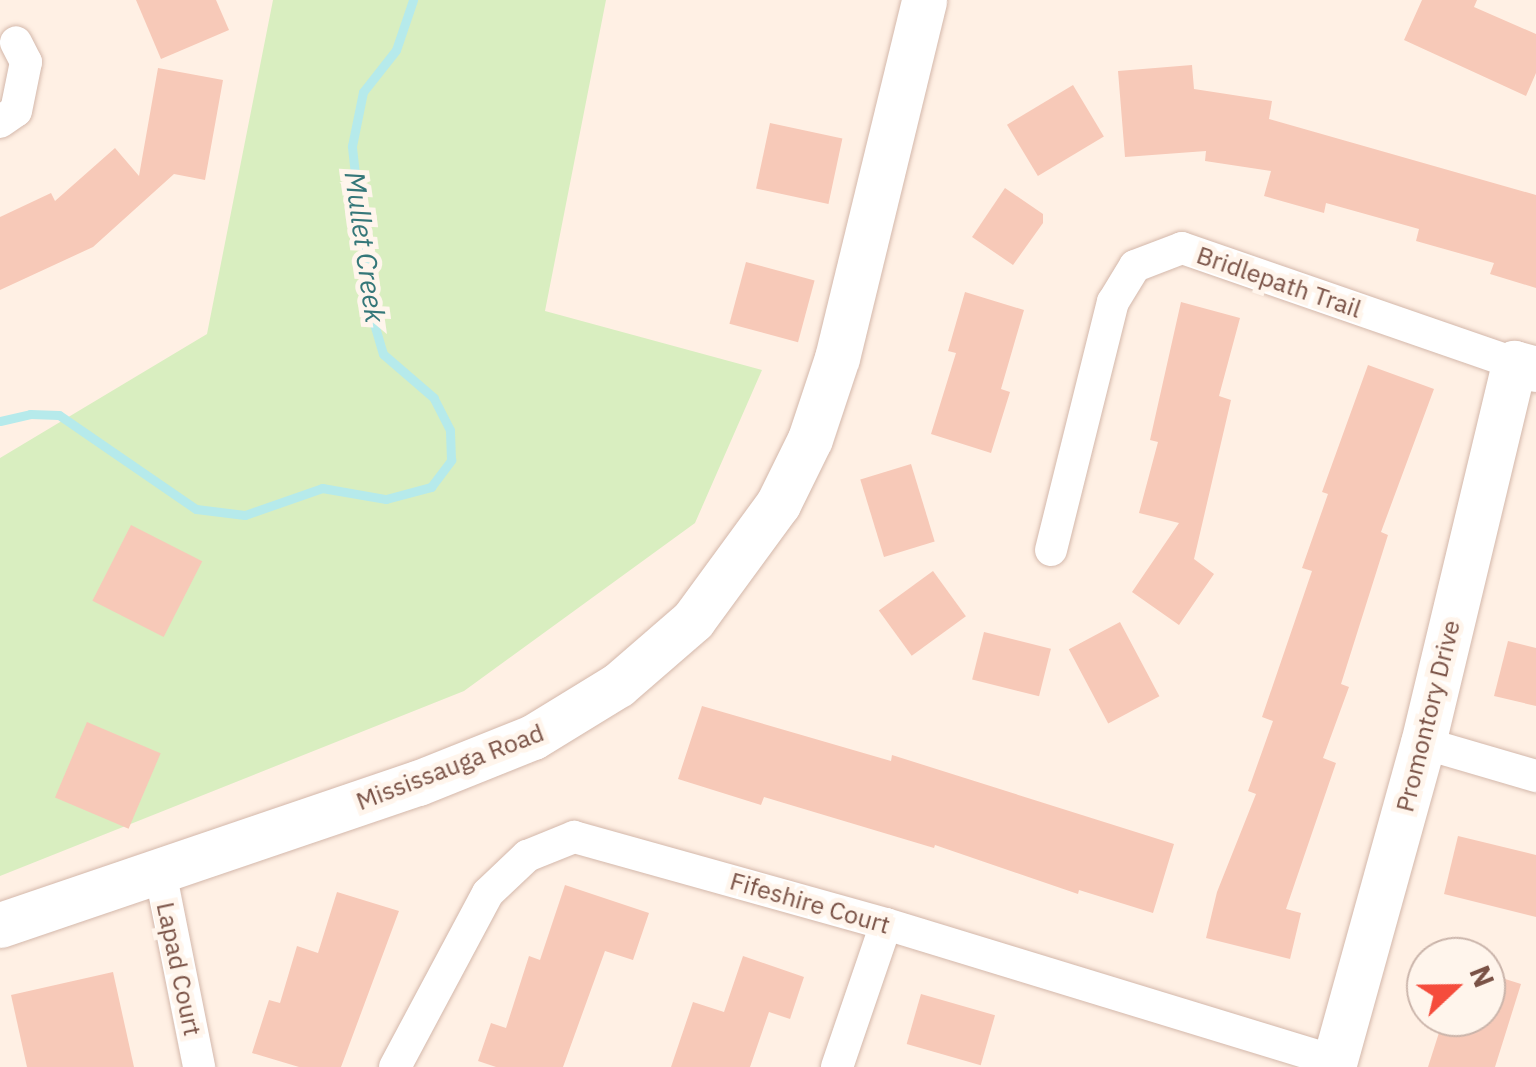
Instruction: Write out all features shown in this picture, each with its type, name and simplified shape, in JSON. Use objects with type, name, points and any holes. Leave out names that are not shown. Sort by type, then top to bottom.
[{"type":"main road","name":"Mississauga Road","points":[[9,922],[418,783],[532,737],[618,685],[693,620],[778,504],[810,439],[842,339],[924,0]]},
{"type":"main road","name":"Promontory Drive","points":[[1333,1064],[1525,366]]},
{"type":"street","points":[[0,122],[16,111],[26,62],[16,42]]},
{"type":"street","name":"Bridlepath Trail","points":[[1052,550],[1113,302],[1135,266],[1182,248],[1525,366]]},
{"type":"street","points":[[1423,744],[1536,776]]},
{"type":"street","name":"Fifeshire Court","points":[[394,1067],[488,893],[527,856],[574,838],[886,924],[1333,1064]]},
{"type":"street","name":"Lapad Court","points":[[160,871],[200,1067]]},
{"type":"street","points":[[837,1067],[886,924]]},
{"type":"green space","points":[[273,0],[606,0],[545,311],[762,370],[695,523],[464,691],[0,876],[0,458],[207,334]]},
{"type":"building","points":[[136,0],[216,0],[229,30],[161,59]]},
{"type":"building","points":[[1422,0],[1477,0],[1474,7],[1536,34],[1536,73],[1526,96],[1404,40]]},
{"type":"building","points":[[1192,65],[1194,89],[1272,101],[1269,119],[1536,195],[1536,288],[1490,274],[1494,263],[1416,241],[1419,229],[1326,203],[1324,213],[1264,196],[1271,171],[1205,161],[1206,151],[1125,157],[1118,71]]},
{"type":"building","points":[[158,68],[223,80],[205,180],[174,174],[93,247],[0,290],[0,217],[51,193],[55,201],[115,148],[139,176]]},
{"type":"building","points":[[1073,85],[1104,136],[1038,176],[1007,125]]},
{"type":"building","points":[[770,123],[842,138],[828,204],[756,189]]},
{"type":"building","points":[[1005,188],[1043,214],[1043,223],[1013,265],[972,237]]},
{"type":"building","points":[[746,262],[815,280],[798,342],[729,324]]},
{"type":"building","points":[[965,292],[1024,310],[1001,389],[1010,392],[991,453],[931,434],[956,353],[948,351]]},
{"type":"building","points":[[1181,302],[1240,318],[1219,396],[1231,400],[1194,559],[1214,574],[1179,625],[1132,592],[1179,523],[1139,513],[1158,442],[1150,440]]},
{"type":"building","points":[[1368,365],[1434,389],[1381,532],[1388,535],[1341,684],[1349,687],[1323,758],[1336,763],[1286,909],[1301,913],[1290,959],[1206,938],[1217,892],[1256,794],[1248,791],[1273,721],[1262,717],[1312,571],[1302,568],[1328,494],[1322,492]]},
{"type":"building","points":[[911,464],[935,541],[884,557],[860,479]]},
{"type":"building","points":[[131,525],[202,561],[164,637],[92,601]]},
{"type":"building","points":[[933,571],[966,616],[912,656],[879,610]]},
{"type":"building","points":[[1120,622],[1159,696],[1108,723],[1069,649]]},
{"type":"building","points":[[984,632],[1051,649],[1039,696],[972,680]]},
{"type":"building","points":[[1508,641],[1536,648],[1536,706],[1494,696]]},
{"type":"building","points":[[702,706],[891,761],[892,755],[1174,844],[1153,913],[1079,890],[1078,894],[935,845],[934,848],[764,797],[761,805],[678,779]]},
{"type":"building","points":[[87,722],[161,753],[129,829],[55,797]]},
{"type":"building","points":[[1458,836],[1536,855],[1536,917],[1444,894]]},
{"type":"building","points":[[565,885],[649,913],[633,960],[605,951],[563,1067],[496,1067],[478,1061],[491,1023],[506,1028],[529,956],[540,960]]},
{"type":"building","points":[[337,892],[399,911],[341,1067],[299,1067],[252,1053],[269,1000],[280,1003],[297,946],[318,953]]},
{"type":"building","points":[[743,956],[804,977],[790,1019],[769,1012],[750,1067],[671,1067],[693,1002],[724,1012]]},
{"type":"building","points":[[113,972],[134,1067],[27,1067],[11,995]]},
{"type":"building","points":[[1506,979],[1521,984],[1506,1032]]},
{"type":"building","points":[[921,994],[995,1015],[981,1065],[907,1044]]},
{"type":"building","points":[[1438,1037],[1504,1037],[1495,1067],[1428,1067]]},
{"type":"waterway","name":"Mullet Creek","points":[[0,421],[30,414],[59,415],[196,509],[245,515],[322,488],[386,499],[431,487],[451,460],[450,430],[434,398],[383,354],[370,310],[352,146],[363,92],[396,50],[413,0]]}]
